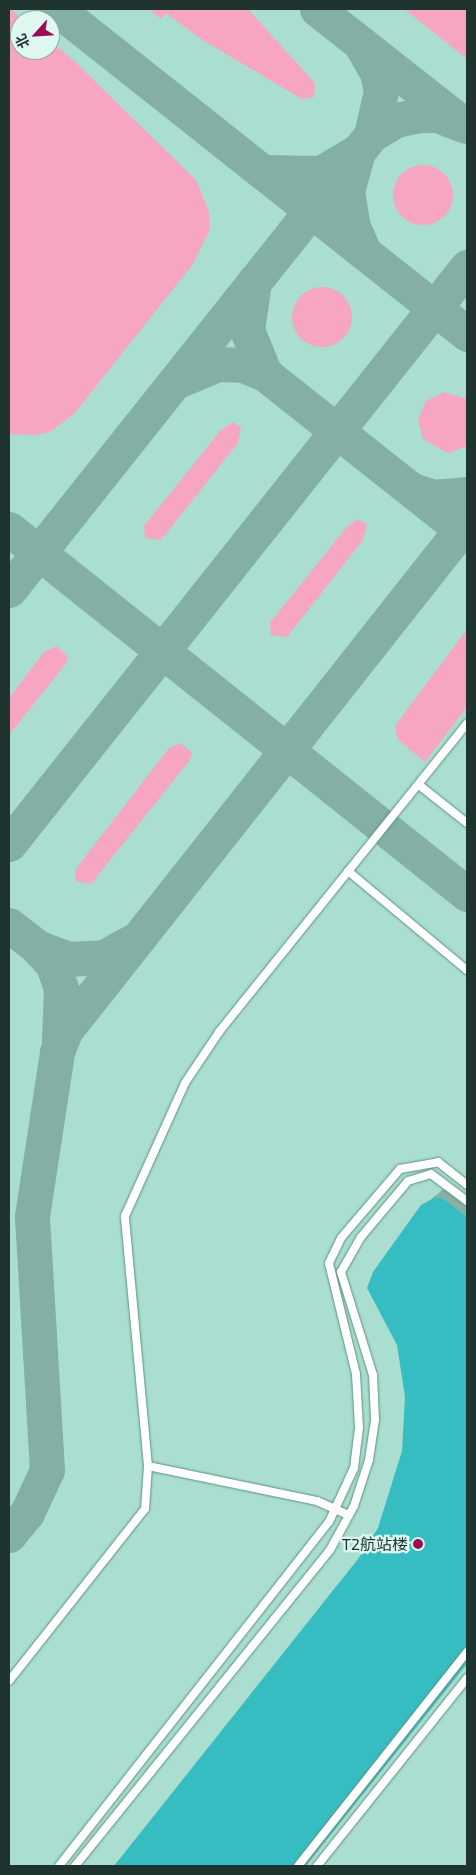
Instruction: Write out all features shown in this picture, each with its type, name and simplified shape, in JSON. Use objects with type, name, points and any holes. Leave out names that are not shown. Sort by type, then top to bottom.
[{"type":"lane","points":[[9,1681],[140,1519],[148,1500],[148,1466],[124,1236],[128,1203],[200,1059],[348,870],[419,785],[467,723]]},
{"type":"lane","points":[[419,785],[467,823]]},
{"type":"lane","points":[[348,870],[467,970]]},
{"type":"lane","points":[[59,1866],[336,1508],[354,1468],[359,1428],[356,1374],[329,1264],[341,1238],[400,1169],[438,1162],[467,1185]]},
{"type":"lane","points":[[76,1866],[330,1550],[349,1515],[369,1460],[375,1420],[373,1375],[342,1272],[361,1237],[408,1181],[431,1174],[467,1201]]},
{"type":"lane","points":[[148,1466],[336,1508],[349,1515]]},
{"type":"lane","points":[[298,1866],[467,1652]]},
{"type":"lane","points":[[317,1866],[467,1678]]},
{"type":"shaded area","points":[[10,9],[10,60],[60,60],[60,49],[71,58],[196,180],[209,212],[210,229],[193,264],[74,414],[50,432],[35,435],[9,434]]},
{"type":"shaded area","points":[[149,9],[248,9],[315,83],[314,97],[302,99],[204,41],[166,13],[161,19]]},
{"type":"shaded area","points":[[404,9],[467,9],[467,59]]},
{"type":"shaded area","points":[[417,165],[429,165],[440,170],[448,178],[453,189],[451,207],[440,220],[429,225],[417,225],[406,220],[398,212],[393,201],[393,189],[398,178],[406,170]]},
{"type":"shaded area","points":[[316,287],[328,287],[339,292],[347,300],[352,311],[350,329],[339,342],[328,347],[316,347],[305,342],[297,334],[292,323],[292,311],[297,300],[305,292]]},
{"type":"shaded area","points":[[444,392],[467,399],[467,446],[448,453],[423,439],[418,420],[426,401]]},
{"type":"shaded area","points":[[233,422],[241,428],[238,443],[161,540],[145,538],[144,526],[221,430]]},
{"type":"shaded area","points":[[358,519],[367,525],[363,540],[287,637],[271,635],[270,623],[346,528]]},
{"type":"shaded area","points":[[467,629],[467,707],[425,762],[398,740],[395,726]]},
{"type":"shaded area","points":[[57,646],[68,657],[65,665],[9,735],[9,698],[44,652]]},
{"type":"shaded area","points":[[181,743],[192,753],[189,761],[91,884],[76,881],[75,870],[169,748]]},
{"type":"building","name":"T2航站楼","points":[[434,1198],[442,1198],[467,1217],[467,1663],[305,1866],[114,1866],[358,1559],[378,1528],[402,1451],[405,1397],[397,1345],[367,1288],[373,1272],[421,1205]]},
{"type":"taxiway","points":[[57,9],[467,334]]},
{"type":"taxiway","points":[[317,9],[458,120]]},
{"type":"taxiway","points":[[360,43],[377,72],[381,91],[371,135],[396,120],[420,115],[437,115],[465,126]]},
{"type":"taxiway","points":[[9,590],[371,135]]},
{"type":"taxiway","points":[[263,172],[321,173],[358,151],[347,191],[352,224],[364,252]]},
{"type":"taxiway","points":[[9,844],[467,267]]},
{"type":"taxiway","points":[[177,381],[218,364],[243,365],[265,374],[247,330],[254,282]]},
{"type":"taxiway","points":[[265,374],[467,534]]},
{"type":"taxiway","points":[[412,490],[433,497],[467,494]]},
{"type":"taxiway","points":[[9,1535],[27,1513],[47,1470],[32,1216],[57,1052],[65,1031],[467,522]]},
{"type":"taxiway","points":[[9,529],[467,894]]},
{"type":"taxiway","points":[[9,925],[37,947],[68,959],[104,957],[131,942]]},
{"type":"taxiway","points":[[37,947],[53,965],[61,988],[59,1041]]},
{"type":"place","name":"T2航站楼","points":[[418,1544]]}]
